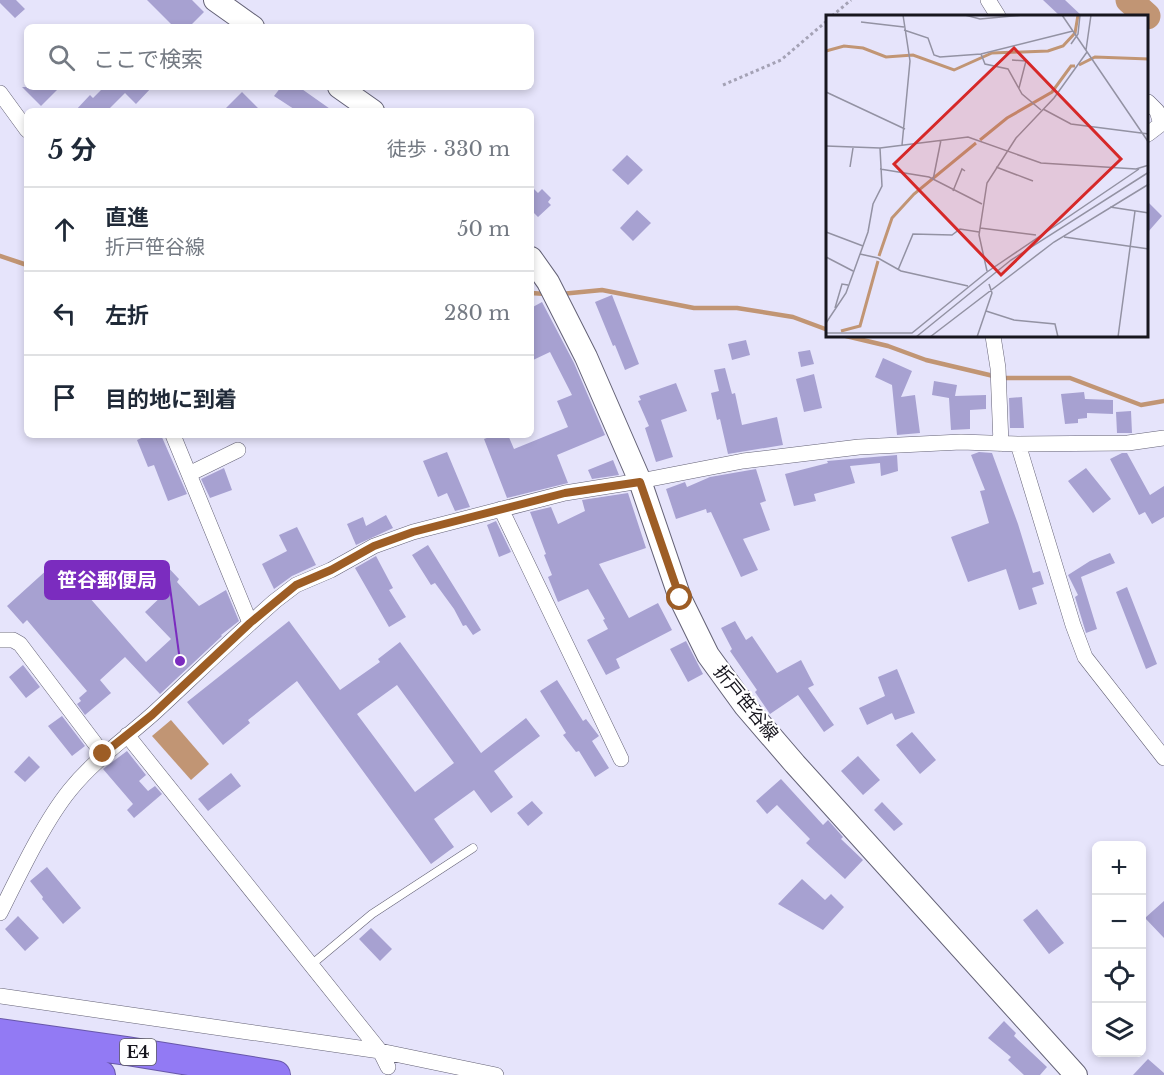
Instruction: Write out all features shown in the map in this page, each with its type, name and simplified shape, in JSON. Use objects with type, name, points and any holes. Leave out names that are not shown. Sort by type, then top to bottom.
[{"type":"highway","name":"E4","points":[[0,1033],[276,1075]]},
{"type":"highway","name":"E4","points":[[0,1061],[101,1075]]},
{"type":"main road","points":[[215,0],[250,24]]},
{"type":"main road","points":[[342,90],[363,108]]},
{"type":"main road","name":"折戸笹谷線","points":[[534,262],[548,282],[586,357],[640,482],[680,598],[708,655],[745,706],[795,764],[1076,1075]]},
{"type":"street","points":[[988,0],[998,15]]},
{"type":"street","points":[[0,93],[24,126]]},
{"type":"street","points":[[1149,103],[1157,111],[1161,124],[1149,133]]},
{"type":"street","points":[[993,338],[998,368],[1001,444]]},
{"type":"street","points":[[174,438],[250,623]]},
{"type":"street","points":[[0,913],[44,830],[68,792],[103,754],[152,715],[250,623],[296,585],[331,570],[374,546],[413,532],[565,493],[640,482],[743,461],[859,447],[961,442],[1018,444],[1128,442],[1164,438]]},
{"type":"street","points":[[1018,444],[1073,626],[1085,657],[1164,758]]},
{"type":"street","points":[[189,474],[238,450]]},
{"type":"street","points":[[501,509],[621,759]]},
{"type":"street","points":[[0,640],[13,640],[20,644],[103,754]]},
{"type":"street","points":[[127,735],[380,1051],[388,1067]]},
{"type":"street","points":[[0,996],[380,1051],[496,1075]]},
{"type":"lane","points":[[311,965],[372,914],[473,848]]},
{"type":"path","points":[[833,15],[851,0]]},
{"type":"path","points":[[723,85],[781,60],[826,22]]},
{"type":"shaded area","points":[[171,720],[209,764],[191,780],[152,736]]},
{"type":"building","points":[[0,0],[16,0],[25,9],[15,18],[0,3]]},
{"type":"building","points":[[147,0],[192,0],[204,12],[192,24],[171,24]]},
{"type":"building","points":[[1043,0],[1065,0],[1081,15],[1059,15]]},
{"type":"building","points":[[25,90],[57,90],[41,106]]},
{"type":"building","points":[[101,90],[149,90],[136,104],[125,93],[110,108],[78,108],[90,95],[93,98]]},
{"type":"building","points":[[279,90],[303,90],[329,108],[292,108],[274,96]]},
{"type":"building","points":[[242,92],[258,108],[226,108]]},
{"type":"building","points":[[627,155],[643,170],[628,185],[612,170]]},
{"type":"building","points":[[534,189],[538,193],[542,189],[551,198],[548,202],[551,205],[538,217],[534,213]]},
{"type":"building","points":[[1149,203],[1162,216],[1149,231]]},
{"type":"building","points":[[637,210],[651,223],[633,241],[620,228]]},
{"type":"building","points":[[612,295],[639,364],[625,370],[595,302]]},
{"type":"building","points":[[542,302],[574,363],[605,435],[557,455],[568,483],[507,498],[484,439],[509,438],[514,449],[568,427],[557,401],[572,395],[550,352],[534,360],[534,306]]},
{"type":"building","points":[[746,340],[750,355],[732,360],[728,344]]},
{"type":"building","points":[[810,350],[814,364],[801,367],[798,352]]},
{"type":"building","points":[[883,358],[912,371],[901,397],[915,395],[920,433],[897,435],[892,385],[875,377]]},
{"type":"building","points":[[725,368],[732,394],[735,393],[742,425],[777,417],[783,445],[728,454],[711,393],[719,391],[714,370]]},
{"type":"building","points":[[814,374],[822,408],[804,412],[796,379]]},
{"type":"building","points":[[934,381],[957,385],[955,396],[986,395],[986,409],[970,410],[970,429],[951,430],[949,398],[932,395]]},
{"type":"building","points":[[676,383],[687,411],[661,420],[673,457],[656,462],[645,428],[649,426],[638,401],[641,400],[639,396]]},
{"type":"building","points":[[1084,392],[1085,399],[1113,400],[1113,414],[1087,413],[1087,418],[1078,419],[1078,423],[1065,424],[1061,394]]},
{"type":"building","points":[[1022,397],[1024,428],[1010,428],[1009,398]]},
{"type":"building","points":[[1131,411],[1132,433],[1117,433],[1116,412]]},
{"type":"building","points":[[162,438],[187,494],[168,501],[154,465],[148,467],[137,440]]},
{"type":"building","points":[[447,452],[470,507],[455,511],[447,493],[438,497],[423,461]]},
{"type":"building","points":[[979,452],[992,453],[1033,573],[1040,571],[1044,584],[1032,588],[1037,604],[1019,610],[1006,569],[968,582],[951,537],[989,523],[980,491],[985,490],[971,455]]},
{"type":"building","points":[[1127,453],[1150,495],[1164,486],[1164,517],[1152,524],[1145,512],[1139,515],[1110,459]]},
{"type":"building","points":[[897,455],[898,471],[881,476],[880,463],[850,466],[855,483],[814,494],[816,501],[794,506],[785,474],[828,463],[827,461]]},
{"type":"building","points":[[613,460],[619,475],[592,479],[588,470]]},
{"type":"building","points":[[224,468],[232,490],[210,498],[201,479]]},
{"type":"building","points":[[1086,468],[1111,499],[1093,513],[1068,481]]},
{"type":"building","points":[[756,469],[766,501],[760,503],[770,530],[743,539],[758,570],[741,577],[711,512],[707,513],[706,509],[676,519],[666,489],[685,482],[687,487],[710,477]]},
{"type":"building","points":[[628,493],[646,548],[599,564],[629,618],[658,603],[672,630],[616,659],[620,668],[606,675],[587,640],[608,629],[603,620],[605,619],[588,589],[558,602],[548,577],[552,575],[544,555],[546,554],[530,512],[551,507],[558,524],[585,511],[582,500]]},
{"type":"building","points":[[386,515],[393,528],[356,545],[347,524],[363,517],[366,526]]},
{"type":"building","points":[[496,521],[511,552],[499,557],[487,525]]},
{"type":"building","points":[[297,527],[316,565],[292,576],[274,589],[262,564],[287,551],[279,535]]},
{"type":"building","points":[[428,545],[481,630],[473,635],[466,625],[463,626],[435,583],[431,585],[412,555]]},
{"type":"building","points":[[1110,553],[1115,563],[1081,577],[1097,629],[1086,633],[1075,597],[1078,595],[1068,575],[1090,561]]},
{"type":"building","points":[[376,556],[393,588],[389,590],[406,617],[389,627],[355,568]]},
{"type":"building","points":[[163,562],[179,579],[177,582],[199,606],[226,590],[239,621],[221,635],[160,694],[125,657],[100,680],[111,693],[85,715],[77,704],[81,701],[79,698],[87,691],[27,620],[23,624],[7,606],[49,568],[75,594],[81,588],[146,662],[171,639],[145,612],[166,592],[150,575]]},
{"type":"building","points":[[1127,587],[1157,664],[1146,669],[1116,592]]},
{"type":"building","points":[[289,621],[340,690],[380,662],[378,659],[400,642],[481,753],[526,718],[540,736],[494,771],[513,797],[491,813],[474,790],[434,819],[454,847],[431,864],[297,681],[248,720],[250,723],[223,745],[187,702]],"holes":[[[397,685],[454,763],[415,792],[357,714]]]},
{"type":"building","points":[[735,621],[746,640],[752,636],[777,673],[801,660],[814,685],[808,688],[834,725],[824,732],[798,695],[770,714],[755,692],[757,690],[730,651],[732,649],[721,628]]},
{"type":"building","points":[[686,641],[703,674],[688,682],[670,649]]},
{"type":"building","points":[[23,665],[40,687],[26,698],[9,677]]},
{"type":"building","points":[[897,669],[915,713],[895,720],[892,713],[867,725],[859,708],[885,696],[878,677]]},
{"type":"building","points":[[557,680],[583,721],[586,719],[599,736],[592,741],[609,768],[595,777],[579,751],[576,752],[563,735],[566,733],[540,691]]},
{"type":"building","points":[[62,716],[85,746],[72,756],[48,726]]},
{"type":"building","points":[[912,732],[936,760],[920,774],[896,745]]},
{"type":"building","points":[[127,751],[146,775],[139,781],[148,791],[155,786],[162,794],[134,818],[127,810],[133,804],[103,769]]},
{"type":"building","points":[[29,756],[40,767],[25,782],[14,772]]},
{"type":"building","points":[[858,756],[880,780],[863,795],[841,771]]},
{"type":"building","points":[[231,773],[241,786],[208,811],[198,799]]},
{"type":"building","points":[[781,779],[823,825],[828,820],[843,837],[841,839],[863,860],[845,879],[806,843],[810,839],[777,805],[767,814],[756,801]]},
{"type":"building","points":[[532,801],[543,813],[528,826],[517,813]]},
{"type":"building","points":[[882,802],[903,824],[894,831],[874,810]]},
{"type":"building","points":[[47,867],[81,908],[63,924],[30,881]]},
{"type":"building","points":[[802,879],[825,900],[831,894],[844,907],[823,930],[778,904]]},
{"type":"building","points":[[1164,901],[1164,938],[1146,919]]},
{"type":"building","points":[[1037,909],[1064,943],[1049,954],[1023,920]]},
{"type":"building","points":[[18,916],[39,938],[25,951],[5,929]]},
{"type":"building","points":[[371,928],[392,949],[380,961],[359,939]]},
{"type":"building","points":[[1004,1021],[1016,1033],[1014,1036],[1047,1067],[1040,1075],[1024,1075],[1008,1060],[1011,1057],[988,1038]]},
{"type":"building","points":[[1148,1059],[1164,1073],[1164,1075],[1133,1075]]},
{"type":"waterway","points":[[1129,0],[1146,15]]},
{"type":"waterway","points":[[0,256],[24,264]]},
{"type":"waterway","points":[[561,294],[602,290],[694,308],[737,308],[793,317],[826,329]]},
{"type":"waterway","points":[[534,293],[546,294]]},
{"type":"waterway","points":[[854,338],[888,346],[926,360],[1002,378],[1070,378],[1141,405],[1164,401]]},
{"type":"place","name":"笹谷郵便局","points":[[180,661]]},
{"type":"route","points":[[103,754],[152,715],[274,601],[296,585],[331,570],[374,546],[464,518],[565,493],[640,482],[680,598]]}]
